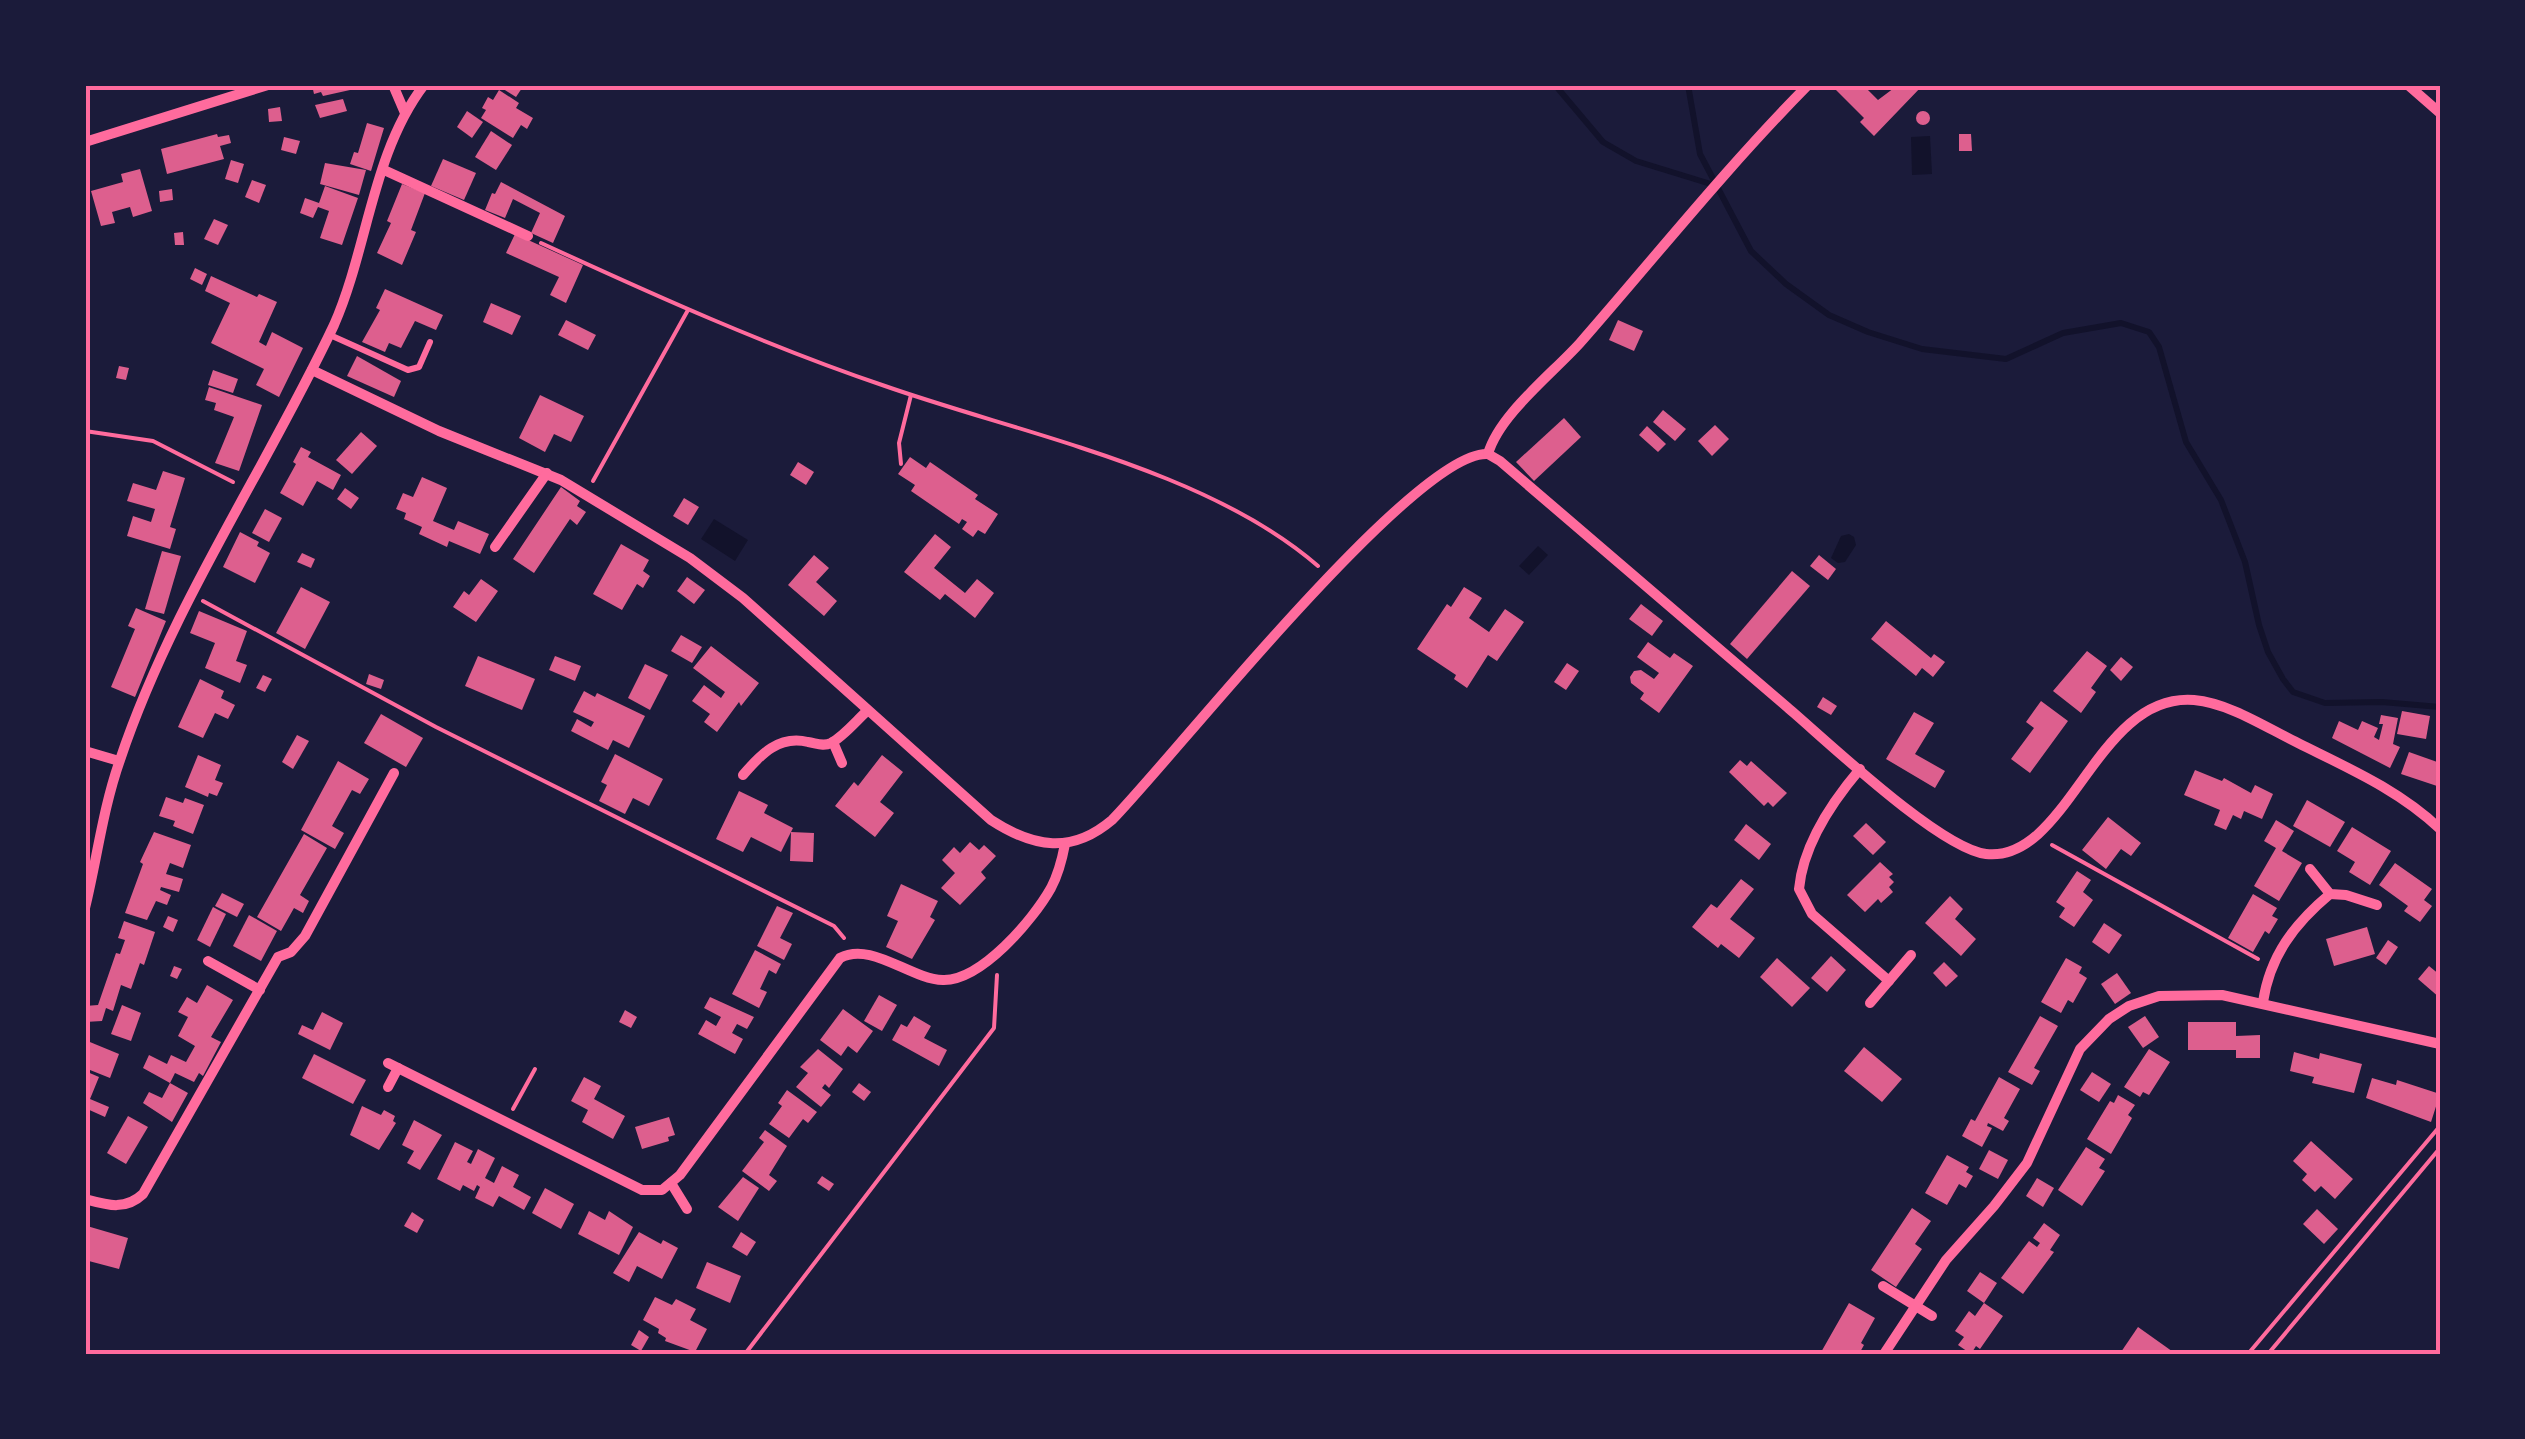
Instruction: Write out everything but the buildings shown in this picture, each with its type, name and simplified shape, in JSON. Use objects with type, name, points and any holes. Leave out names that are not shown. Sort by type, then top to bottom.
[{"type":"street","points":[[85,142],[268,85]]},
{"type":"street","points":[[393,85],[405,113]]},
{"type":"street","points":[[85,908],[119,762],[190,594],[330,335],[348,292],[405,113],[424,85]]},
{"type":"street","points":[[1488,454],[1499,430],[1576,347],[1729,168],[1808,85]]},
{"type":"street","points":[[2408,85],[2440,113]]},
{"type":"street","points":[[384,170],[528,236]]},
{"type":"street","points":[[312,370],[586,493],[719,579],[1008,831],[1026,839],[1065,844],[1096,834],[1329,576],[1398,508],[1467,457],[1488,454],[1860,769],[1937,832],[1970,850],[1984,854],[2022,848],[2136,719],[2157,706],[2194,700],[2249,719],[2374,782],[2415,807],[2440,829]]},
{"type":"street","points":[[496,547],[547,473]]},
{"type":"street","points":[[742,775],[764,753],[785,740],[824,745],[833,742],[867,711]]},
{"type":"street","points":[[833,742],[842,763]]},
{"type":"street","points":[[85,751],[119,762]]},
{"type":"street","points":[[1860,769],[1830,810],[1807,855],[1799,889],[1812,914],[1889,982]]},
{"type":"street","points":[[85,1198],[116,1206],[143,1194],[278,957],[291,952],[306,936],[394,773]]},
{"type":"street","points":[[388,1087],[393,1065],[642,1190],[662,1190],[832,966],[848,954],[877,958],[911,973],[943,980],[975,972],[1049,891],[1060,868],[1065,844]]},
{"type":"street","points":[[2310,869],[2330,894]]},
{"type":"street","points":[[2263,1002],[2271,966],[2309,912],[2330,894],[2378,905]]},
{"type":"street","points":[[1870,1004],[1911,954]]},
{"type":"street","points":[[208,961],[260,990]]},
{"type":"street","points":[[1884,1354],[1946,1260],[2027,1163],[2071,1064],[2090,1036],[2129,1006],[2159,996],[2190,993],[2263,1002],[2440,1044]]},
{"type":"street","points":[[671,1183],[687,1209]]},
{"type":"street","points":[[1883,1286],[1932,1316]]},
{"type":"lane","points":[[330,335],[408,370],[419,367],[430,342]]},
{"type":"path","points":[[528,236],[764,343],[1190,488],[1281,538],[1329,576]]},
{"type":"path","points":[[586,493],[688,310]]},
{"type":"path","points":[[901,464],[900,432],[910,395]]},
{"type":"path","points":[[85,431],[153,441],[246,488]]},
{"type":"path","points":[[190,594],[436,728],[834,926],[844,936],[848,954]]},
{"type":"path","points":[[2036,835],[2271,966]]},
{"type":"path","points":[[745,1354],[994,1028],[998,950]]},
{"type":"path","points":[[506,1122],[534,1069]]},
{"type":"path","points":[[2248,1354],[2440,1126]]},
{"type":"path","points":[[2268,1354],[2440,1148]]},
{"type":"shaded area","points":[[1930,136],[1932,174],[1912,175],[1911,137]]},
{"type":"shaded area","points":[[714,519],[748,540],[735,561],[701,539]]},
{"type":"shaded area","points":[[1849,534],[1856,545],[1845,562],[1838,563],[1831,558],[1841,536]]},
{"type":"shaded area","points":[[1538,546],[1548,555],[1529,575],[1519,566]]},
{"type":"waterway","points":[[1555,85],[1603,142],[1636,161],[1714,185]]},
{"type":"waterway","points":[[1688,85],[1700,154],[1751,251],[1786,284],[1829,315],[1922,349],[2006,359],[2063,333],[2121,323],[2149,332],[2159,347],[2186,442],[2221,500],[2245,562],[2268,652],[2293,692],[2325,703],[2440,707]]}]
